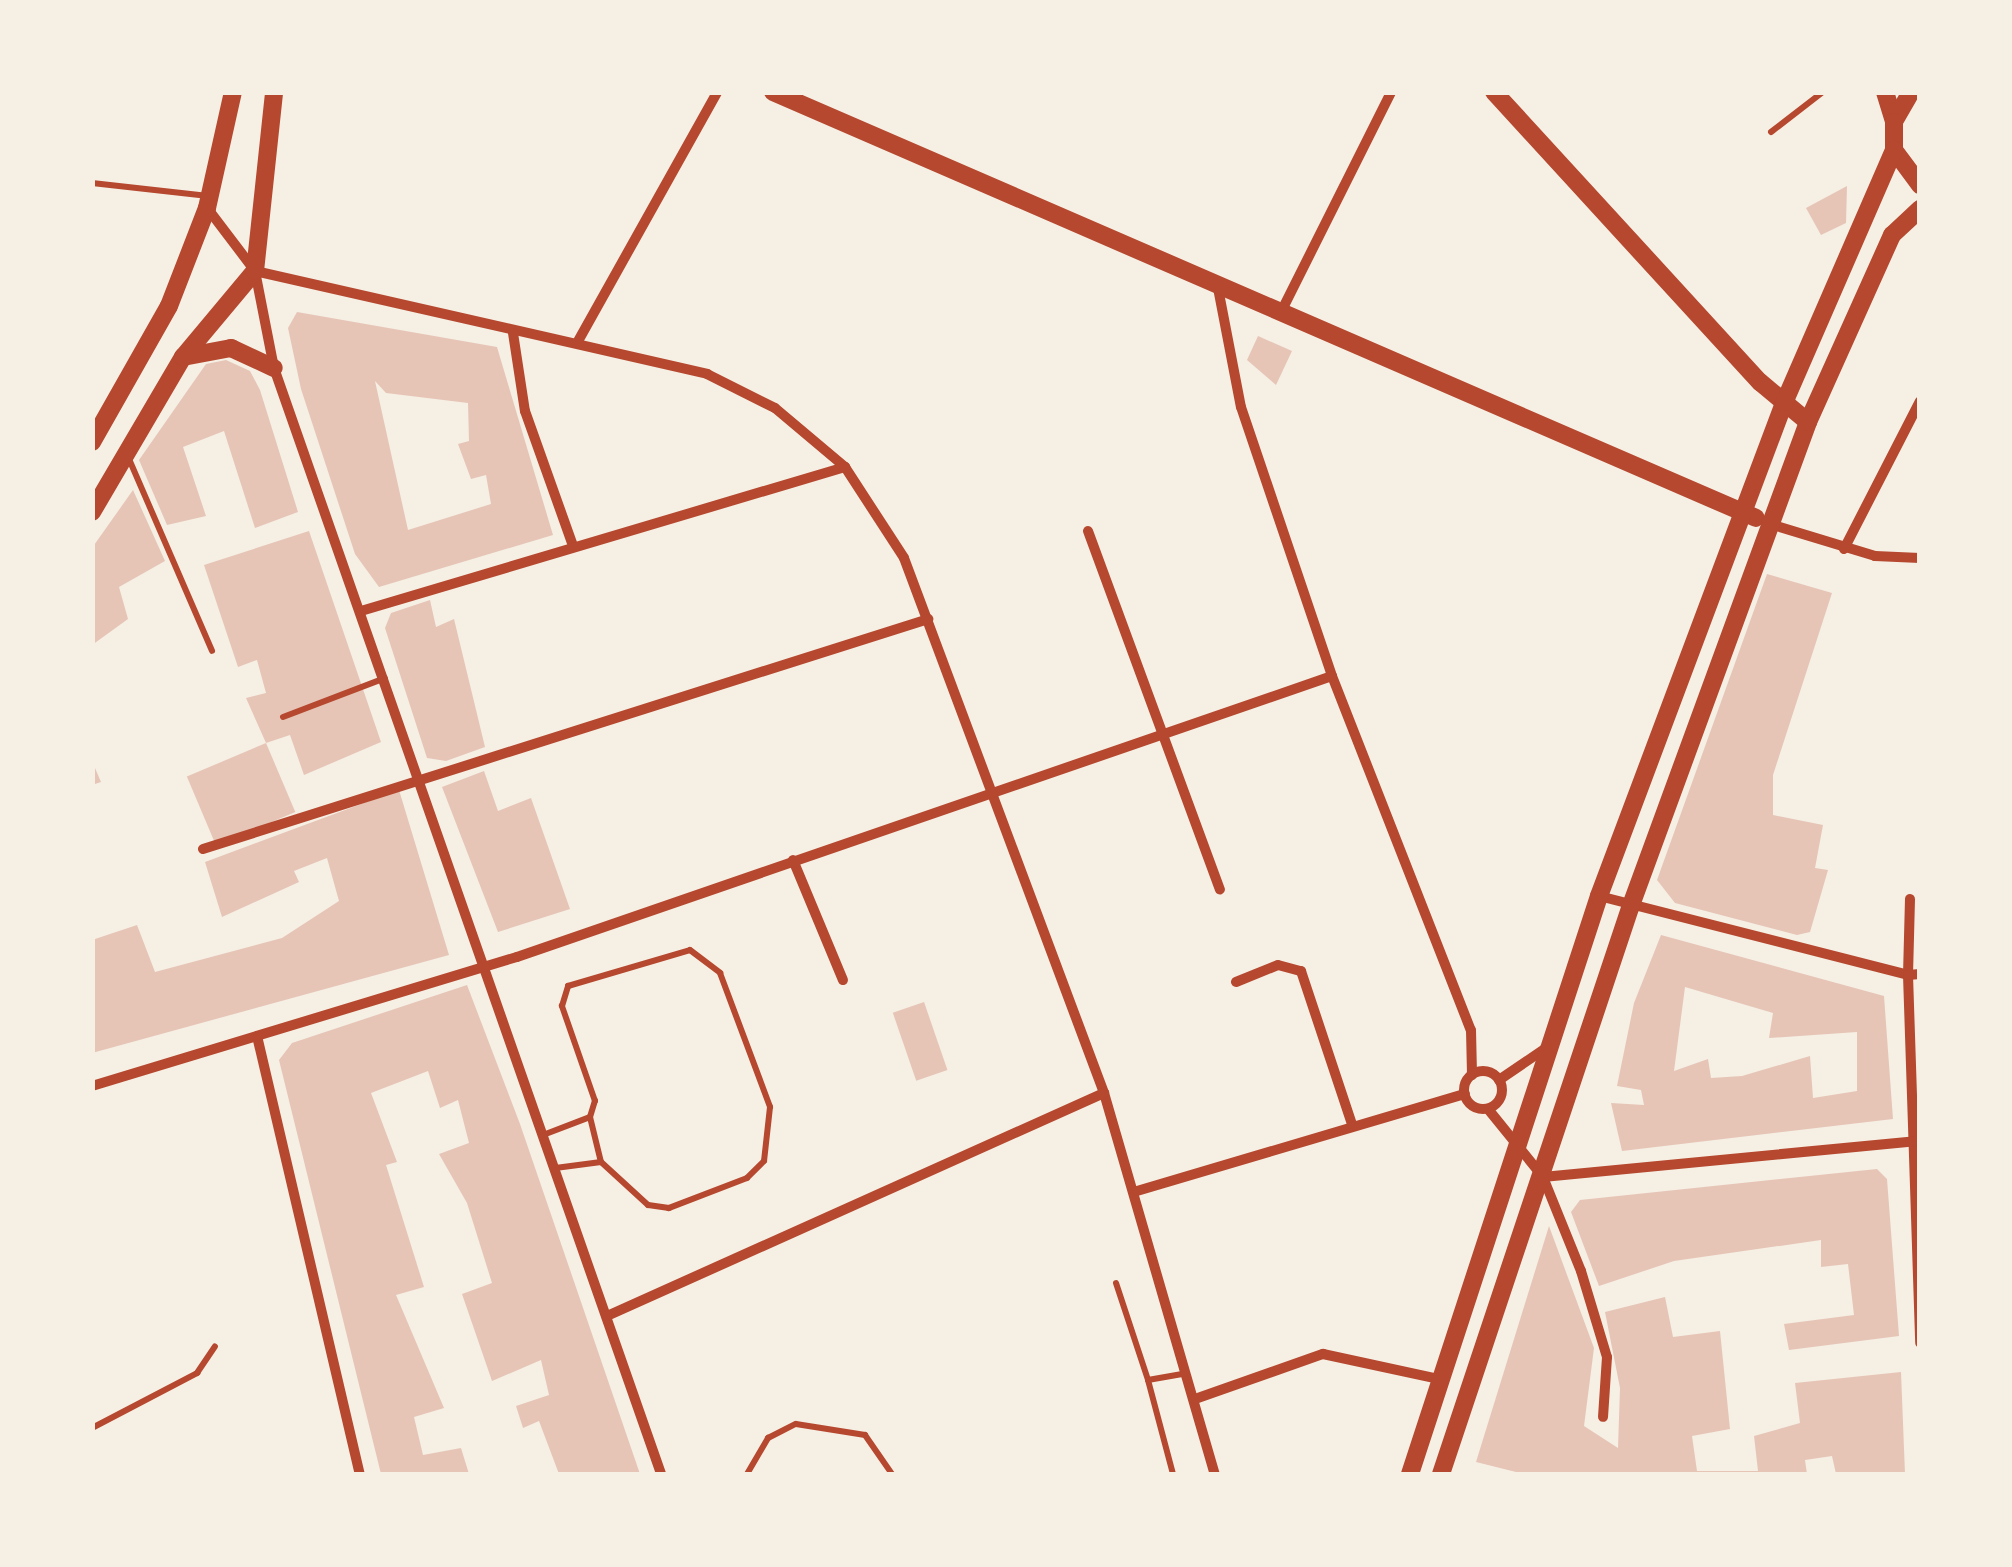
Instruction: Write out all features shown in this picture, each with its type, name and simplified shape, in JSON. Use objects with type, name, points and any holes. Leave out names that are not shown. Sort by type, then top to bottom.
[{"type":"main road","points":[[92,442],[169,306],[208,202],[233,92]]},
{"type":"main road","points":[[92,512],[182,357],[255,271],[274,92]]},
{"type":"main road","points":[[773,92],[1280,315],[1770,524]]},
{"type":"main road","points":[[1494,92],[1784,403],[1808,422]]},
{"type":"main road","points":[[1410,1474],[1600,896],[1784,403],[1894,150],[1894,122],[1885,92]]},
{"type":"main road","points":[[1894,122],[1911,92]]},
{"type":"main road","points":[[1894,150],[1920,185]]},
{"type":"main road","points":[[1440,1474],[1543,1178],[1630,908],[1808,422],[1892,236],[1920,210]]},
{"type":"main road","points":[[182,357],[231,348],[274,368]]},
{"type":"street","points":[[577,343],[717,92]]},
{"type":"street","points":[[1280,315],[1391,92]]},
{"type":"street","points":[[208,202],[255,271],[274,368],[386,678],[661,1474]]},
{"type":"street","points":[[255,271],[513,333],[577,343],[707,374],[775,408],[846,467],[878,508],[928,619],[1104,1092],[1137,1191],[1215,1474]]},
{"type":"street","points":[[1218,288],[1241,407],[1332,676],[1471,1030],[1472,1075],[1464,1094]]},
{"type":"street","points":[[513,333],[526,411],[573,546]]},
{"type":"street","points":[[1844,549],[1920,401]]},
{"type":"street","points":[[361,611],[846,467]]},
{"type":"street","points":[[1770,524],[1844,549],[1920,558]]},
{"type":"street","points":[[1088,531],[1220,890]]},
{"type":"street","points":[[203,849],[928,619]]},
{"type":"street","points":[[92,1086],[484,965],[1332,676]]},
{"type":"street","points":[[794,860],[842,980]]},
{"type":"street","points":[[1600,896],[1630,908],[1914,975]]},
{"type":"street","points":[[1910,899],[1920,1343]]},
{"type":"street","points":[[1236,982],[1278,965],[1301,971],[1352,1124]]},
{"type":"street","points":[[257,1036],[360,1474]]},
{"type":"street","points":[[1472,1075],[1499,1080],[1550,1044]]},
{"type":"street","points":[[1488,1109],[1500,1097],[1499,1080]]},
{"type":"street","points":[[607,1316],[1104,1092]]},
{"type":"street","points":[[1137,1191],[1352,1124],[1464,1094],[1488,1109],[1543,1178],[1606,1357],[1603,1417]]},
{"type":"street","points":[[1543,1178],[1914,1142]]},
{"type":"street","points":[[1195,1399],[1324,1354],[1439,1379]]},
{"type":"lane","points":[[1771,132],[1823,92]]},
{"type":"lane","points":[[92,183],[208,202]]},
{"type":"lane","points":[[126,454],[212,650]]},
{"type":"lane","points":[[284,718],[386,678]]},
{"type":"lane","points":[[675,951],[702,956],[720,973],[770,1107],[764,1161],[747,1178],[669,1208],[648,1205],[602,1162],[590,1118],[595,1101],[562,993],[675,951]]},
{"type":"lane","points":[[544,1134],[590,1118]]},
{"type":"lane","points":[[556,1168],[602,1162]]},
{"type":"lane","points":[[1116,1283],[1173,1474]]},
{"type":"lane","points":[[92,1428],[197,1373],[215,1346]]},
{"type":"lane","points":[[1148,1380],[1187,1372]]},
{"type":"lane","points":[[748,1474],[768,1438],[796,1424],[865,1435],[892,1474]]},
{"type":"building","points":[[1847,186],[1846,223],[1821,235],[1806,208]]},
{"type":"building","points":[[297,312],[497,347],[553,535],[379,587],[355,554],[301,389],[288,328]],"holes":[[[375,381],[386,393],[468,403],[469,441],[458,444],[471,479],[486,475],[491,504],[408,530]]]},
{"type":"building","points":[[1258,336],[1292,351],[1276,385],[1247,360]]},
{"type":"building","points":[[226,360],[250,371],[260,390],[298,512],[255,528],[224,431],[183,447],[206,516],[167,525],[139,460],[206,364]]},
{"type":"building","points":[[133,490],[165,561],[119,587],[128,619],[92,645],[92,548]]},
{"type":"building","points":[[309,531],[381,742],[304,775],[290,735],[266,743],[246,698],[266,693],[257,660],[238,667],[204,565]]},
{"type":"building","points":[[1767,574],[1832,593],[1773,775],[1773,815],[1823,825],[1815,868],[1828,870],[1810,932],[1797,935],[1675,903],[1657,880]]},
{"type":"building","points":[[430,600],[436,627],[454,619],[485,747],[446,761],[427,758],[385,628],[391,613]]},
{"type":"building","points":[[266,743],[295,812],[216,846],[187,777]]},
{"type":"building","points":[[92,761],[101,782],[92,785]]},
{"type":"building","points":[[484,771],[498,811],[531,798],[570,909],[498,932],[442,787]]},
{"type":"building","points":[[399,790],[449,955],[92,1053],[92,940],[137,925],[155,972],[282,938],[339,901],[327,858],[294,871],[299,882],[222,917],[205,862]]},
{"type":"building","points":[[1661,935],[1884,996],[1893,1119],[1622,1151],[1611,1103],[1644,1105],[1641,1090],[1617,1086],[1634,1003]],"holes":[[[1685,987],[1773,1013],[1769,1038],[1857,1032],[1857,1091],[1813,1098],[1810,1056],[1742,1076],[1711,1078],[1708,1059],[1674,1071]]]},
{"type":"building","points":[[467,985],[520,1124],[640,1474],[559,1474],[539,1421],[523,1428],[516,1406],[549,1395],[541,1360],[492,1381],[462,1294],[492,1283],[467,1203],[439,1154],[469,1143],[458,1100],[440,1108],[428,1071],[371,1093],[397,1162],[386,1165],[424,1287],[396,1295],[444,1408],[414,1417],[423,1455],[461,1448],[469,1474],[381,1474],[279,1060],[292,1043]]},
{"type":"building","points":[[924,1002],[947,1070],[916,1081],[893,1013]]},
{"type":"building","points":[[1877,1169],[1887,1179],[1899,1336],[1789,1350],[1784,1324],[1854,1315],[1848,1264],[1821,1267],[1821,1240],[1674,1261],[1599,1286],[1571,1212],[1580,1200]]},
{"type":"building","points":[[1549,1226],[1594,1348],[1584,1426],[1618,1448],[1620,1388],[1605,1312],[1665,1297],[1673,1337],[1720,1331],[1730,1429],[1692,1436],[1697,1471],[1758,1471],[1754,1436],[1800,1423],[1795,1383],[1901,1372],[1905,1474],[1836,1474],[1832,1456],[1805,1460],[1807,1474],[1524,1474],[1476,1462]]}]
